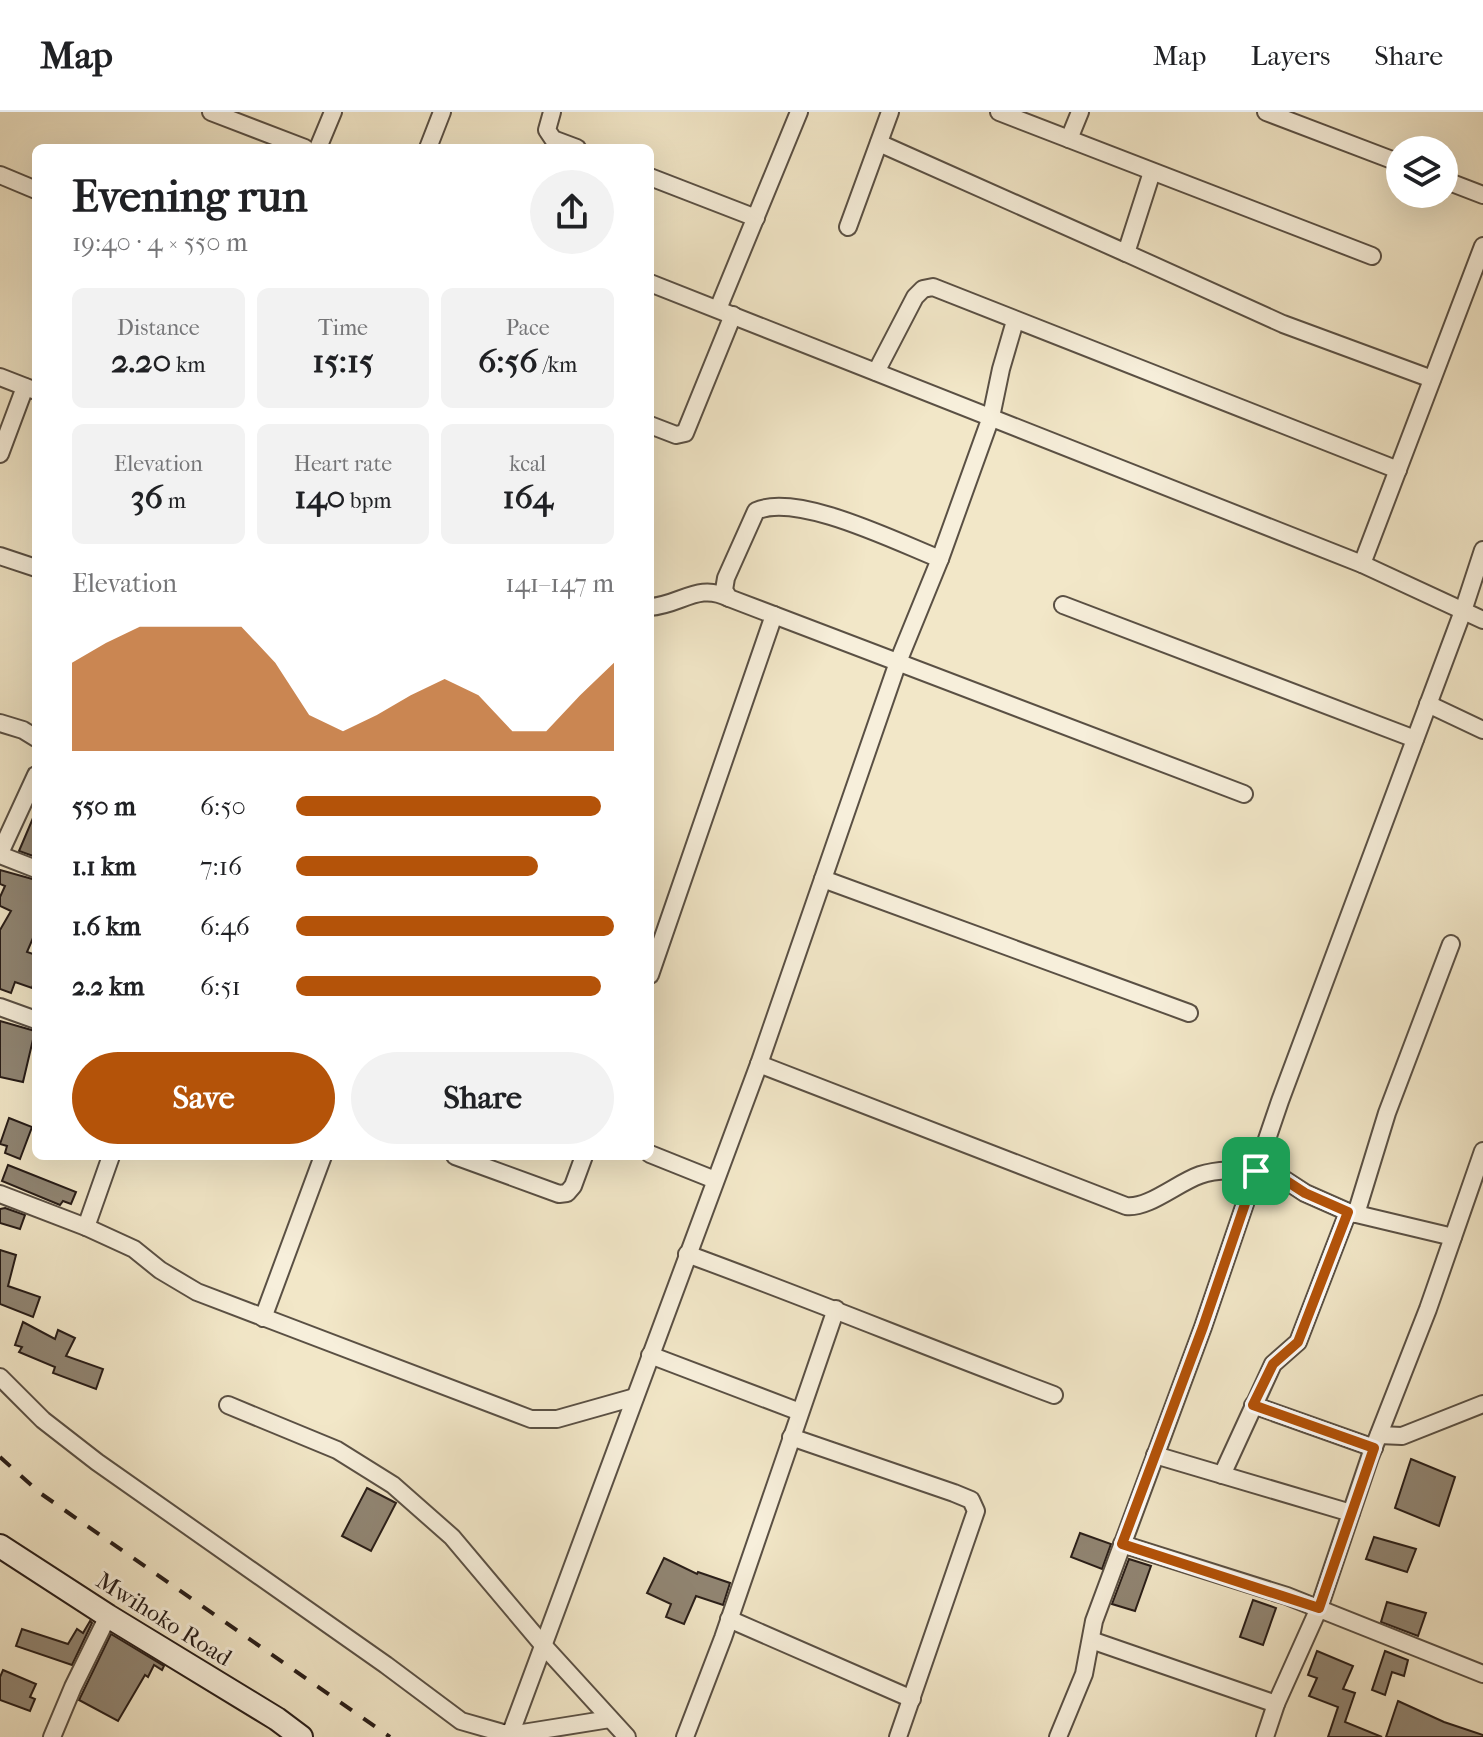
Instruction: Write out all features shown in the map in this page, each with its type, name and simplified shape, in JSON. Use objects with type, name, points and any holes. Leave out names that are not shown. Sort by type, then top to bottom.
[{"type":"street","points":[[211,112],[295,144]]},
{"type":"street","points":[[320,144],[333,112]]},
{"type":"street","points":[[430,144],[442,112]]},
{"type":"street","points":[[552,112],[547,130],[553,139],[566,144]]},
{"type":"street","points":[[654,427],[676,435],[685,433],[756,218],[799,112]]},
{"type":"street","points":[[848,227],[890,112]]},
{"type":"street","points":[[999,112],[1372,256]]},
{"type":"street","points":[[1069,139],[1080,112]]},
{"type":"street","points":[[1271,113],[1386,158]]},
{"type":"street","points":[[879,143],[1283,324],[1432,379]]},
{"type":"street","points":[[1126,253],[1152,172]]},
{"type":"street","points":[[0,175],[32,188]]},
{"type":"street","points":[[654,179],[756,218]]},
{"type":"street","points":[[1458,185],[1483,195]]},
{"type":"street","points":[[1362,564],[1483,246]]},
{"type":"street","points":[[654,285],[1362,564],[1483,620]]},
{"type":"street","points":[[876,372],[915,297],[923,289],[933,287],[1398,470]]},
{"type":"street","points":[[511,1736],[759,1064],[898,662],[940,559],[991,417],[1015,321]]},
{"type":"street","points":[[0,377],[30,389],[0,454]]},
{"type":"street","points":[[729,598],[724,590],[726,578],[756,511],[768,505],[817,512],[940,559]]},
{"type":"street","points":[[1058,1737],[1084,1674],[1094,1621],[1483,550]]},
{"type":"street","points":[[0,556],[32,567]]},
{"type":"street","points":[[654,606],[712,591],[1244,794]]},
{"type":"street","points":[[1063,605],[1415,739]]},
{"type":"street","points":[[654,963],[774,615]]},
{"type":"street","points":[[1428,704],[1483,730]]},
{"type":"street","points":[[0,723],[32,736]]},
{"type":"street","points":[[32,784],[0,854],[32,867]]},
{"type":"street","points":[[823,879],[1189,1013]]},
{"type":"street","points":[[1222,1475],[1273,1364],[1298,1342],[1352,1213],[1451,944]]},
{"type":"street","points":[[0,1007],[32,1019]]},
{"type":"street","points":[[759,1064],[1126,1206],[1145,1205],[1163,1192],[1204,1174],[1258,1167],[1305,1193],[1352,1213],[1453,1237]]},
{"type":"street","points":[[1265,1737],[1276,1704],[1319,1608],[1376,1442],[1483,1151]]},
{"type":"street","points":[[654,1156],[715,1180]]},
{"type":"street","points":[[86,1227],[110,1160]]},
{"type":"street","points":[[263,1318],[322,1160]]},
{"type":"street","points":[[466,1160],[559,1194],[567,1193],[573,1186],[583,1160]]},
{"type":"street","points":[[0,1194],[134,1249],[160,1270],[197,1292],[531,1419],[557,1419],[635,1397]]},
{"type":"street","points":[[687,1254],[1054,1395]]},
{"type":"street","points":[[685,1737],[836,1309]]},
{"type":"street","points":[[650,1355],[800,1412]]},
{"type":"street","points":[[0,1377],[43,1420],[97,1462],[461,1721],[511,1736],[610,1719]]},
{"type":"street","points":[[1253,1405],[1376,1442],[1402,1436],[1483,1404]]},
{"type":"street","points":[[228,1405],[337,1450],[393,1485],[452,1537],[543,1645],[627,1737]]},
{"type":"street","points":[[791,1437],[954,1493],[971,1500],[976,1511],[898,1737]]},
{"type":"street","points":[[1155,1455],[1351,1513]]},
{"type":"street","points":[[1122,1544],[1319,1608],[1483,1674]]},
{"type":"street","name":"Mwihoko Road","points":[[0,1546],[297,1735]]},
{"type":"street","points":[[52,1737],[108,1616]]},
{"type":"street","points":[[729,1619],[912,1699]]},
{"type":"street","points":[[1091,1640],[1276,1704]]},
{"type":"building","points":[[32,820],[32,856],[19,851]]},
{"type":"building","points":[[0,870],[32,879],[32,940],[27,952],[32,954],[32,988],[15,982],[11,993],[0,989],[0,930],[11,911],[0,906],[5,886],[0,884]]},
{"type":"building","points":[[0,1021],[32,1030],[23,1082],[0,1077]]},
{"type":"building","points":[[9,1118],[32,1127],[20,1159],[5,1153],[7,1146],[0,1144]]},
{"type":"building","points":[[8,1165],[76,1192],[71,1204],[63,1201],[60,1205],[2,1181]]},
{"type":"building","points":[[0,1209],[25,1215],[20,1229],[0,1223]]},
{"type":"building","points":[[0,1250],[16,1255],[8,1286],[40,1297],[33,1317],[0,1304]]},
{"type":"building","points":[[23,1322],[55,1339],[58,1330],[75,1338],[66,1356],[103,1369],[96,1389],[53,1373],[55,1367],[19,1352],[22,1347],[15,1345]]},
{"type":"building","points":[[1411,1459],[1455,1477],[1439,1526],[1395,1508]]},
{"type":"building","points":[[367,1488],[396,1503],[371,1551],[342,1536]]},
{"type":"building","points":[[1080,1533],[1111,1544],[1102,1569],[1071,1557]]},
{"type":"building","points":[[1374,1537],[1416,1549],[1407,1572],[1366,1559]]},
{"type":"building","points":[[664,1558],[697,1574],[730,1583],[723,1605],[696,1596],[684,1624],[666,1617],[671,1604],[647,1593]]},
{"type":"building","points":[[1129,1559],[1151,1566],[1135,1611],[1112,1604]]},
{"type":"building","points":[[1253,1600],[1276,1608],[1263,1645],[1240,1637]]},
{"type":"building","points":[[1387,1602],[1426,1613],[1418,1636],[1381,1622]]},
{"type":"building","points":[[90,1621],[92,1623],[72,1665],[16,1646],[22,1629],[68,1644],[77,1629],[83,1633]]},
{"type":"building","points":[[111,1634],[164,1666],[162,1670],[154,1665],[148,1677],[145,1675],[118,1721],[79,1700]]},
{"type":"building","points":[[1317,1651],[1353,1666],[1343,1689],[1355,1693],[1345,1722],[1382,1737],[1328,1737],[1338,1707],[1309,1696],[1317,1678],[1308,1675]]},
{"type":"building","points":[[1385,1651],[1408,1660],[1404,1676],[1392,1672],[1385,1695],[1372,1690]]},
{"type":"building","points":[[3,1670],[36,1684],[30,1697],[35,1699],[30,1711],[0,1700]]},
{"type":"building","points":[[1398,1701],[1444,1722],[1483,1735],[1483,1737],[1386,1737]]},
{"type":"railway","points":[[0,1457],[40,1493],[390,1737]]},
{"type":"route","points":[[1259,1163],[1305,1193],[1348,1212],[1298,1342],[1273,1364],[1253,1405],[1374,1448],[1319,1608],[1122,1544],[1203,1327],[1256,1171],[1259,1163]]}]
